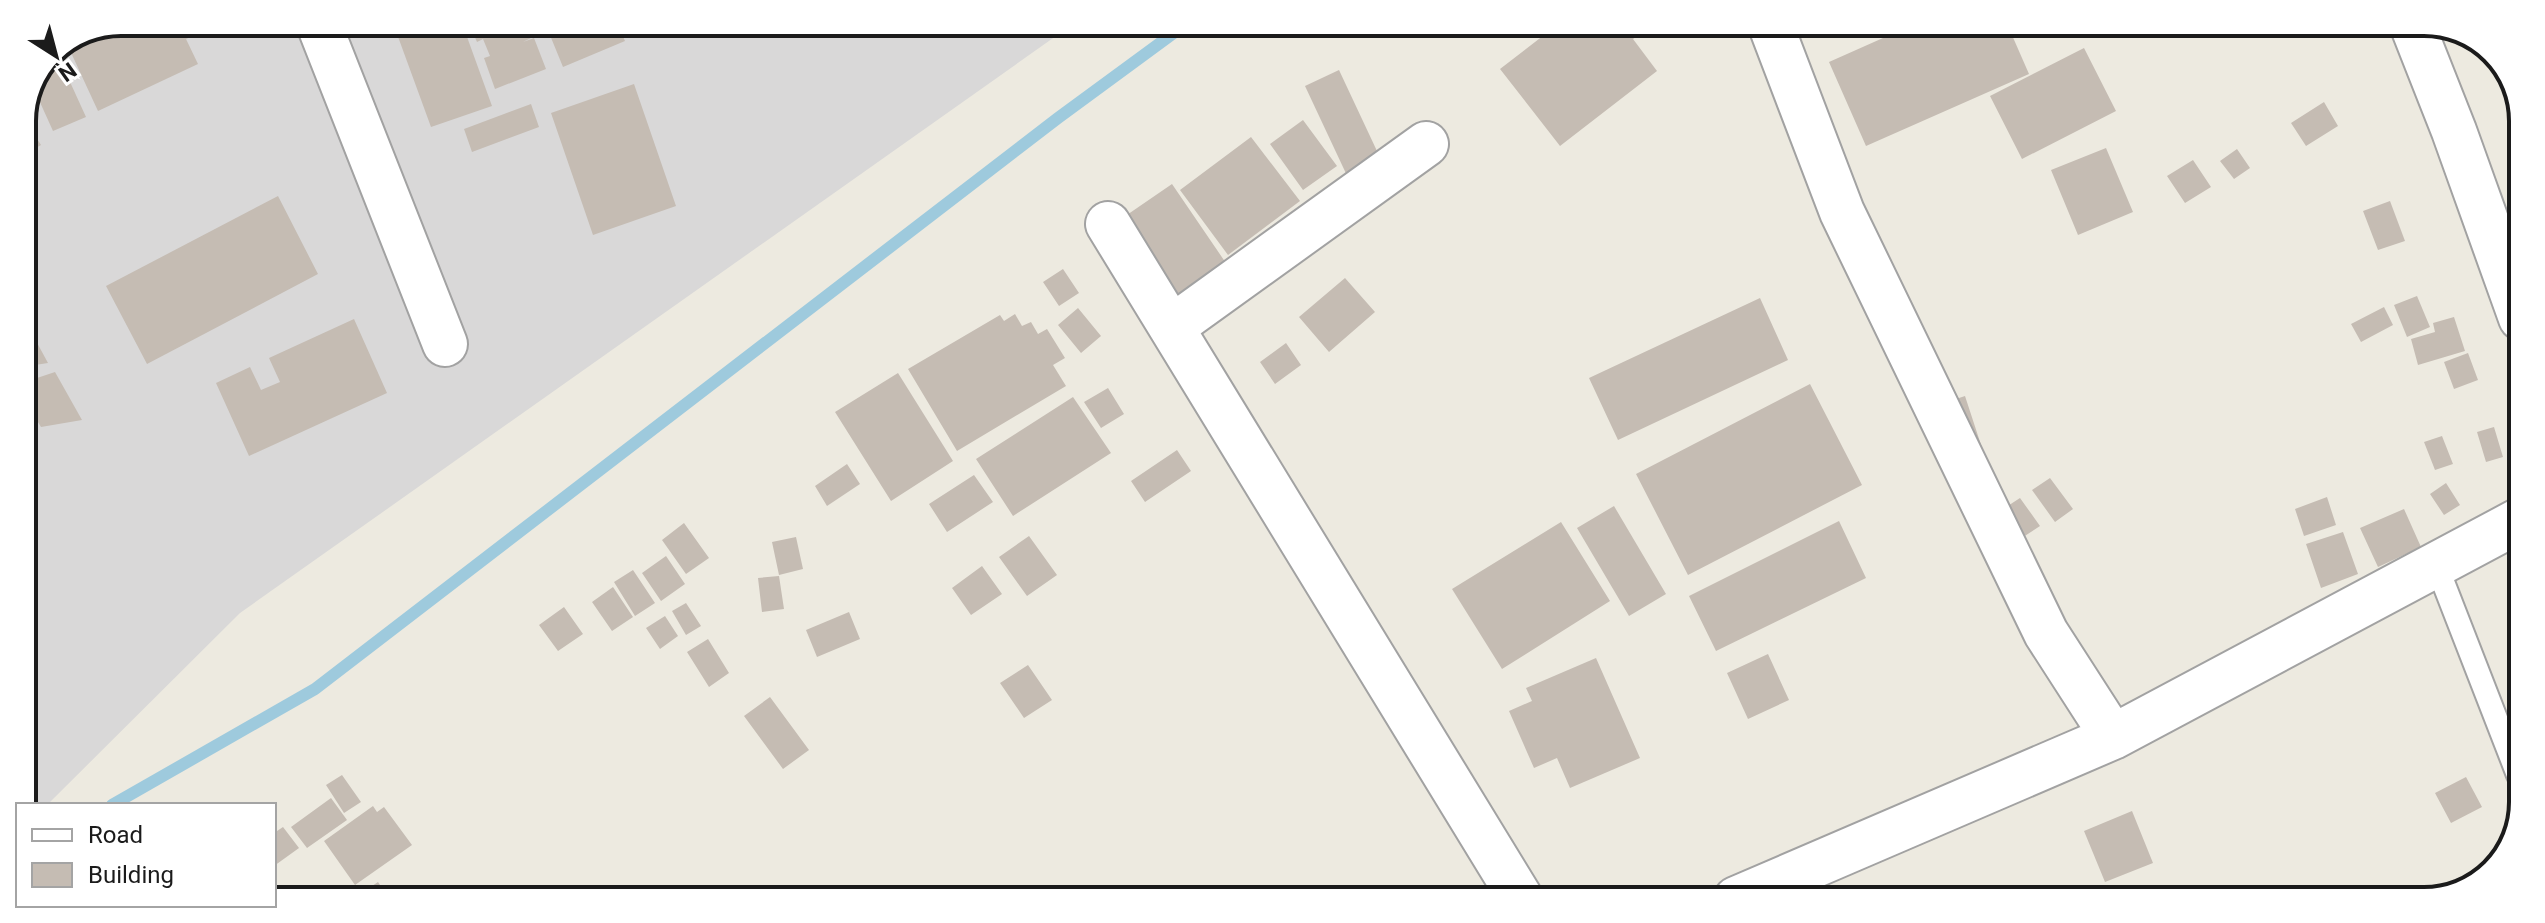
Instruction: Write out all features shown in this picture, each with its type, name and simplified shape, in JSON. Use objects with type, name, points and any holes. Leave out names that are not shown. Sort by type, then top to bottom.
[{"type":"street","points":[[324,36],[445,344]]},
{"type":"street","points":[[1775,36],[1842,212],[2046,633],[2113,737]]},
{"type":"street","points":[[2417,36],[2509,285]]},
{"type":"street","points":[[1172,327],[1426,144]]},
{"type":"street","points":[[1108,224],[1514,887]]},
{"type":"street","points":[[1764,887],[2113,737],[2509,526]]},
{"type":"lane","points":[[2436,564],[2509,752]]},
{"type":"shaded area","points":[[121,36],[1056,36],[240,613],[49,803],[36,803],[36,121],[42,89],[50,74],[74,50],[89,42]]},
{"type":"building","points":[[192,36],[186,39],[198,64],[98,111],[71,53],[74,50],[104,38]]},
{"type":"building","points":[[398,36],[467,36],[492,106],[431,127]]},
{"type":"building","points":[[474,36],[533,36],[523,42],[534,38],[546,69],[495,89],[484,58],[490,56],[483,39],[477,42]]},
{"type":"building","points":[[550,36],[623,36],[625,41],[563,67]]},
{"type":"building","points":[[1543,36],[1637,36],[1633,39],[1657,71],[1560,146],[1500,69]]},
{"type":"building","points":[[1888,36],[2012,36],[2029,74],[1866,146],[1829,62]]},
{"type":"building","points":[[2084,48],[2116,111],[2022,159],[1990,96]]},
{"type":"building","points":[[61,61],[86,117],[53,131],[39,100],[50,74]]},
{"type":"building","points":[[1339,70],[1384,166],[1350,182],[1305,86]]},
{"type":"building","points":[[634,84],[676,206],[593,235],[551,113]]},
{"type":"building","points":[[2324,102],[2338,126],[2306,146],[2291,123]]},
{"type":"building","points":[[531,104],[539,127],[472,152],[464,129]]},
{"type":"building","points":[[1303,120],[1337,166],[1303,190],[1270,144]]},
{"type":"building","points":[[1251,137],[1300,201],[1228,255],[1180,190]]},
{"type":"building","points":[[2106,148],[2133,212],[2078,235],[2051,170]]},
{"type":"building","points":[[2237,149],[2250,168],[2234,179],[2220,161]]},
{"type":"building","points":[[2193,160],[2211,187],[2185,203],[2167,176]]},
{"type":"building","points":[[1172,184],[1230,269],[1179,304],[1121,219]]},
{"type":"building","points":[[278,196],[318,274],[147,364],[106,286]]},
{"type":"building","points":[[2390,201],[2405,241],[2378,250],[2363,211]]},
{"type":"building","points":[[1063,269],[1079,293],[1059,306],[1043,282]]},
{"type":"building","points":[[1345,278],[1375,312],[1329,352],[1299,317]]},
{"type":"building","points":[[2417,296],[2430,327],[2407,337],[2394,305]]},
{"type":"building","points":[[1760,298],[1788,360],[1618,440],[1589,378]]},
{"type":"building","points":[[2384,307],[2393,325],[2361,342],[2351,324]]},
{"type":"building","points":[[1078,308],[1101,336],[1081,353],[1058,325]]},
{"type":"building","points":[[1015,314],[1022,326],[1031,322],[1038,334],[1047,329],[1065,358],[1053,365],[1066,386],[957,451],[908,369],[1000,315],[1004,321]]},
{"type":"building","points":[[2454,317],[2465,351],[2418,365],[2411,339],[2435,332],[2433,323]]},
{"type":"building","points":[[354,319],[387,393],[249,456],[216,383],[250,367],[261,390],[280,382],[269,358]]},
{"type":"building","points":[[36,341],[48,363],[36,365]]},
{"type":"building","points":[[1286,343],[1301,365],[1275,384],[1260,362]]},
{"type":"building","points":[[2468,353],[2478,380],[2454,389],[2444,362]]},
{"type":"building","points":[[55,372],[82,420],[41,427],[36,419],[36,378]]},
{"type":"building","points":[[898,373],[953,461],[891,501],[835,412]]},
{"type":"building","points":[[1810,384],[1862,485],[1688,575],[1636,474]]},
{"type":"building","points":[[1108,388],[1124,414],[1101,428],[1084,402]]},
{"type":"building","points":[[1965,396],[1983,451],[1965,457],[1947,402]]},
{"type":"building","points":[[1073,397],[1111,453],[1013,516],[976,459]]},
{"type":"building","points":[[2494,427],[2503,457],[2486,462],[2477,432]]},
{"type":"building","points":[[2442,436],[2453,464],[2435,470],[2424,442]]},
{"type":"building","points":[[1177,450],[1191,471],[1145,502],[1131,481]]},
{"type":"building","points":[[847,464],[860,484],[827,506],[815,486]]},
{"type":"building","points":[[974,475],[993,502],[947,532],[929,504]]},
{"type":"building","points":[[2050,478],[2073,509],[2055,522],[2032,490]]},
{"type":"building","points":[[2446,483],[2460,505],[2444,515],[2430,494]]},
{"type":"building","points":[[2327,497],[2336,525],[2304,536],[2295,509]]},
{"type":"building","points":[[2020,498],[2040,526],[2017,541],[1997,513]]},
{"type":"building","points":[[1614,506],[1666,594],[1629,616],[1577,528]]},
{"type":"building","points":[[2404,509],[2421,547],[2378,567],[2360,528]]},
{"type":"building","points":[[1839,521],[1866,578],[1716,651],[1689,596]]},
{"type":"building","points":[[1561,522],[1610,601],[1502,669],[1452,589]]},
{"type":"building","points":[[684,523],[709,558],[686,574],[662,540]]},
{"type":"building","points":[[2343,532],[2358,574],[2321,588],[2306,544]]},
{"type":"building","points":[[1029,536],[1057,575],[1027,596],[999,557]]},
{"type":"building","points":[[796,537],[803,569],[779,575],[772,542]]},
{"type":"building","points":[[666,556],[685,584],[661,601],[642,573]]},
{"type":"building","points":[[982,566],[1002,594],[971,615],[952,588]]},
{"type":"building","points":[[633,570],[655,603],[635,616],[614,582]]},
{"type":"building","points":[[779,576],[784,609],[762,612],[758,578]]},
{"type":"building","points":[[613,587],[633,617],[612,631],[592,602]]},
{"type":"building","points":[[686,603],[701,626],[686,635],[672,611]]},
{"type":"building","points":[[564,607],[583,634],[558,651],[539,625]]},
{"type":"building","points":[[849,612],[860,639],[817,657],[806,630]]},
{"type":"building","points":[[665,616],[678,636],[660,649],[646,628]]},
{"type":"building","points":[[708,639],[729,673],[709,687],[687,652]]},
{"type":"building","points":[[1768,654],[1789,700],[1748,719],[1727,673]]},
{"type":"building","points":[[1596,658],[1640,758],[1570,788],[1557,758],[1534,768],[1509,711],[1532,701],[1526,688]]},
{"type":"building","points":[[1028,665],[1052,700],[1024,718],[1000,683]]},
{"type":"building","points":[[770,697],[809,750],[783,769],[744,716]]},
{"type":"building","points":[[342,775],[361,802],[344,813],[326,785]]},
{"type":"building","points":[[2466,777],[2482,807],[2451,823],[2435,793]]},
{"type":"building","points":[[331,798],[347,820],[307,848],[291,827]]},
{"type":"building","points":[[373,806],[377,812],[384,807],[412,845],[355,885],[324,841]]},
{"type":"building","points":[[2132,811],[2153,863],[2105,882],[2084,831]]},
{"type":"building","points":[[283,827],[299,848],[276,865],[276,832]]},
{"type":"waterway","points":[[116,803],[315,689],[1058,118],[1170,36]]}]
